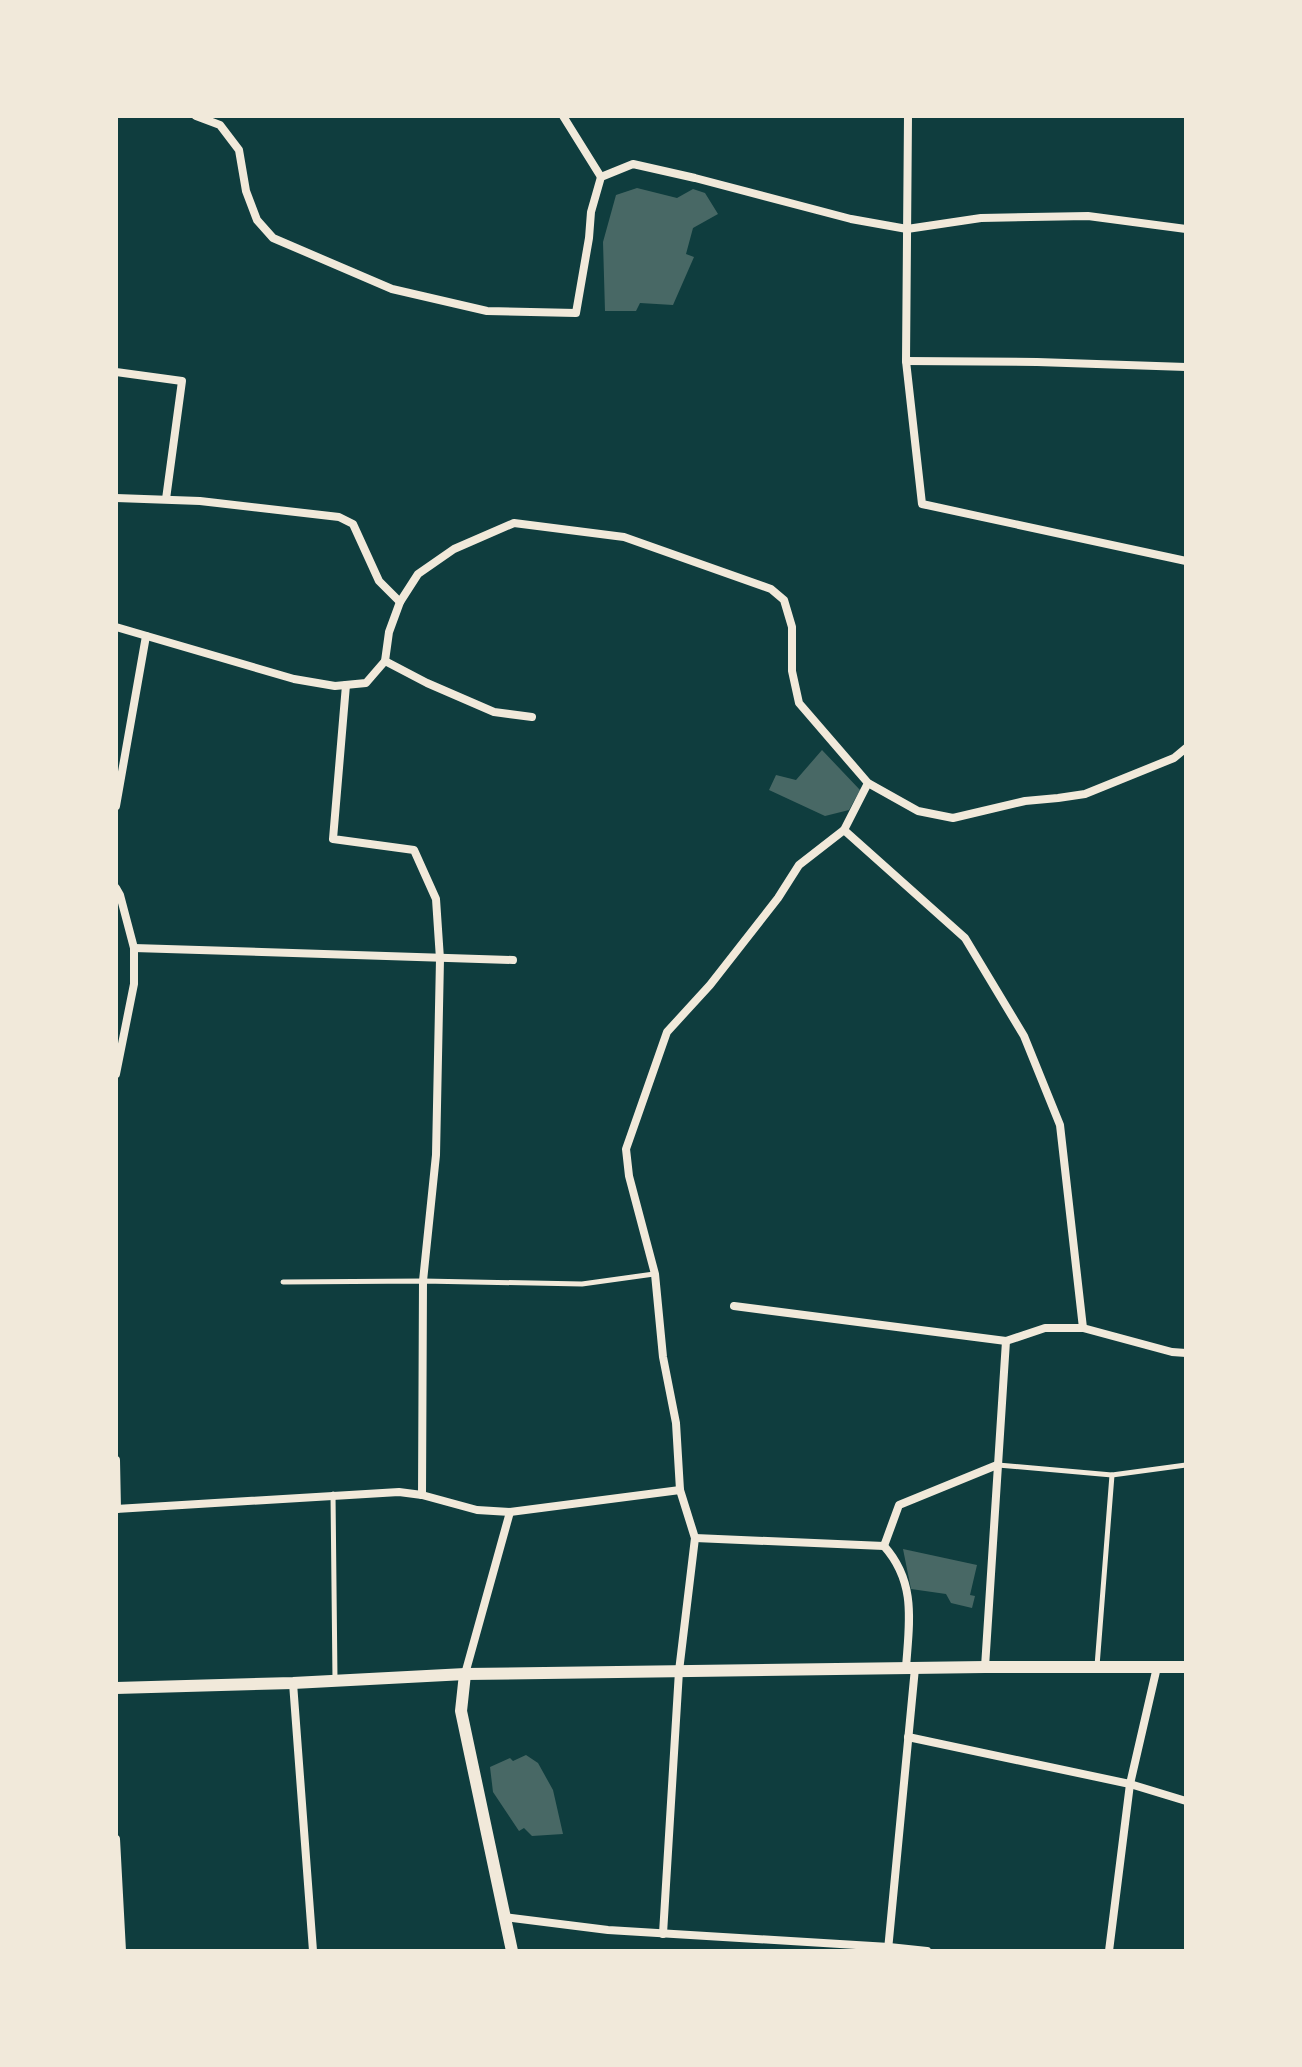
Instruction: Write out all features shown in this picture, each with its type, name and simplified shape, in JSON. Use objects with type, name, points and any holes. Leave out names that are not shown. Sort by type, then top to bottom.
[{"type":"street","points":[[196,116],[220,125],[239,150],[246,191],[257,220],[273,238],[392,289],[487,311],[576,313],[591,212],[601,177],[563,116]]},
{"type":"street","points":[[908,116],[906,361],[922,504],[1186,561]]},
{"type":"street","points":[[601,177],[633,164],[851,219],[907,229],[981,218],[1088,216],[1186,229]]},
{"type":"street","points":[[906,361],[1186,367]]},
{"type":"street","points":[[116,372],[182,381],[166,499]]},
{"type":"street","points":[[116,498],[200,501],[339,517],[353,524],[379,581],[400,602]]},
{"type":"street","points":[[116,627],[294,679],[335,686],[366,683],[385,661],[389,632],[400,602],[418,574],[454,549],[514,523],[624,537],[771,589],[784,600],[792,627],[792,671],[799,703],[868,783],[918,811],[953,818],[1025,801],[1085,794],[1174,758],[1186,748]]},
{"type":"street","points":[[116,806],[146,636]]},
{"type":"street","points":[[385,661],[494,712],[532,717]]},
{"type":"street","points":[[346,685],[333,839],[414,850],[436,899],[440,959],[436,1155],[423,1281],[422,1495]]},
{"type":"street","points":[[663,1934],[679,1671],[695,1538],[680,1490],[676,1423],[663,1357],[655,1274],[629,1176],[626,1149],[667,1032],[710,985],[778,898],[799,865],[844,830],[868,783]]},
{"type":"street","points":[[844,830],[965,938],[1024,1036],[1060,1125],[1083,1328]]},
{"type":"street","points":[[116,888],[134,948],[134,984],[116,1074]]},
{"type":"street","points":[[134,948],[513,960]]},
{"type":"street","points":[[734,1306],[1006,1341],[1045,1328],[1083,1328],[1186,1353]]},
{"type":"street","points":[[985,1667],[1006,1341]]},
{"type":"street","points":[[116,1460],[116,1509],[399,1492],[477,1510],[510,1512],[680,1490]]},
{"type":"street","points":[[884,1546],[899,1505],[997,1465]]},
{"type":"street","points":[[510,1512],[465,1674],[461,1711],[512,1951]]},
{"type":"street","points":[[695,1538],[884,1546],[896,1559],[910,1605],[910,1668],[908,1737],[888,1949]]},
{"type":"street","points":[[1109,1951],[1130,1784],[1157,1667]]},
{"type":"street","points":[[116,1688],[465,1674],[1186,1667]]},
{"type":"street","points":[[293,1683],[313,1951]]},
{"type":"street","points":[[908,1737],[1130,1784],[1186,1801]]},
{"type":"street","points":[[116,1839],[122,1951]]},
{"type":"street","points":[[504,1917],[608,1930],[927,1951]]},
{"type":"lane","points":[[283,1282],[582,1284],[655,1274]]},
{"type":"lane","points":[[997,1465],[1112,1475],[1186,1465]]},
{"type":"lane","points":[[1097,1667],[1112,1475]]},
{"type":"lane","points":[[333,1494],[335,1680]]},
{"type":"building","points":[[637,188],[677,198],[693,189],[705,193],[718,214],[693,228],[686,254],[694,257],[673,305],[640,303],[636,311],[605,311],[603,242],[616,195]]},
{"type":"building","points":[[822,750],[860,790],[849,810],[825,816],[769,790],[776,775],[796,780]]},
{"type":"building","points":[[903,1549],[977,1565],[970,1595],[975,1596],[972,1608],[951,1603],[946,1594],[911,1589]]},
{"type":"building","points":[[526,1755],[538,1763],[553,1790],[563,1834],[532,1836],[524,1828],[519,1831],[493,1792],[490,1767]]}]
